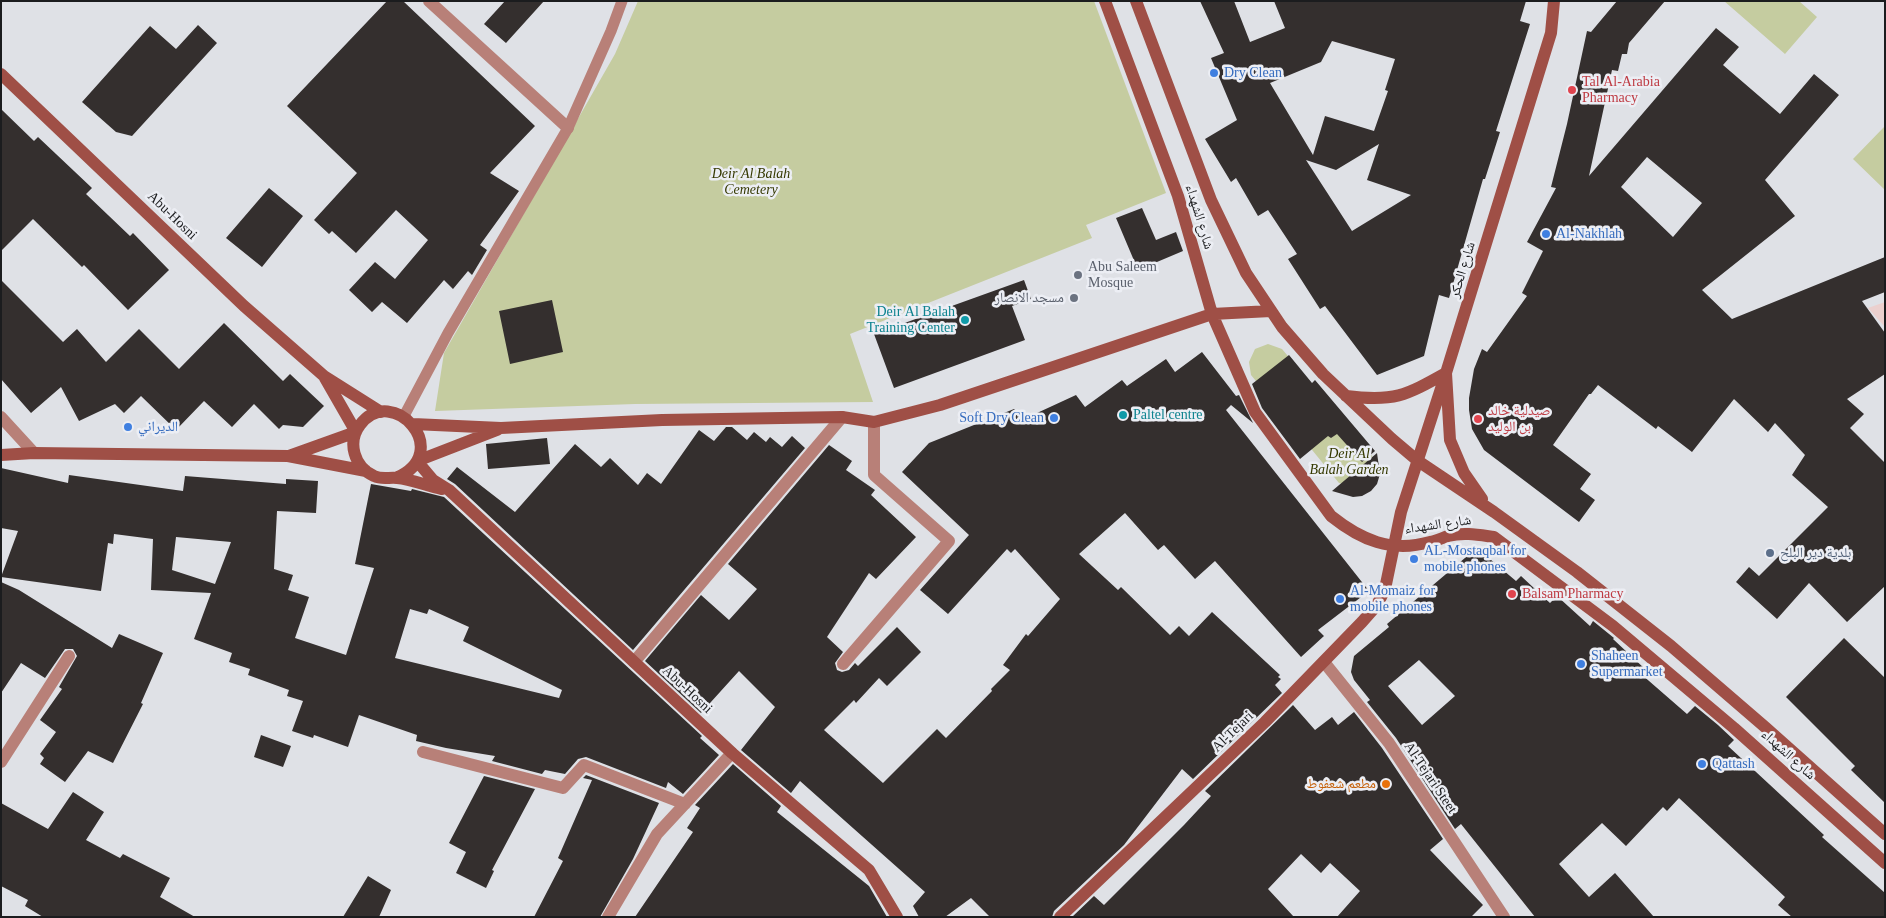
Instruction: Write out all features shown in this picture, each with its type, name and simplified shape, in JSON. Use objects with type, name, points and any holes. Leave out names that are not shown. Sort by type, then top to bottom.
[{"type":"street","points":[[429,1],[568,128]]},
{"type":"street","name":"شارع الشهداء","points":[[1105,1],[1178,196],[1212,314],[1255,412],[1331,516],[1345,528],[1366,540],[1394,546],[1429,543],[1449,536],[1474,534],[1494,537],[1613,626],[1734,728],[1885,863]]},
{"type":"street","name":"شارع الشهداء","points":[[1136,1],[1211,200],[1246,273],[1288,334],[1323,374],[1418,461],[1494,512],[1577,572],[1671,646],[1885,834]]},
{"type":"street","name":"شارع الحكر","points":[[1394,546],[1401,512],[1446,374],[1551,33],[1554,1]]},
{"type":"street","name":"Abu-Hosni","points":[[1,74],[244,306],[324,376],[381,412],[393,412],[408,420],[502,428]]},
{"type":"street","points":[[416,461],[502,428],[662,420],[842,417],[874,422],[940,405],[1212,314],[1271,311]]},
{"type":"street","points":[[1346,396],[1372,399],[1391,398],[1419,389],[1446,374],[1450,440],[1464,473],[1476,492],[1494,512]]},
{"type":"street","name":"Abu-Hosni","points":[[324,376],[356,432]]},
{"type":"street","points":[[366,471],[358,463],[354,454],[353,442],[356,432],[362,423],[371,416],[381,412]]},
{"type":"street","points":[[1,417],[34,453]]},
{"type":"street","points":[[634,662],[842,417]]},
{"type":"street","points":[[396,478],[406,473],[416,461],[421,444],[419,433],[408,420]]},
{"type":"street","points":[[843,664],[949,541],[874,475],[874,422]]},
{"type":"street","points":[[288,456],[356,432]]},
{"type":"street","points":[[1,455],[34,453],[288,456],[366,471],[380,478],[396,478],[449,490]]},
{"type":"street","name":"Abu-Hosni","points":[[416,461],[433,480],[449,490],[732,753],[869,870],[897,917]]},
{"type":"street","name":"Al-Tejari","points":[[1060,917],[1264,722],[1377,605],[1385,589],[1394,546]]},
{"type":"street","points":[[1,762],[69,656]]},
{"type":"street","name":"Al-Tejari Steet","points":[[1324,662],[1389,743],[1504,917]]},
{"type":"street","points":[[423,752],[563,788],[584,766],[685,804]]},
{"type":"street","points":[[608,917],[657,834],[732,753]]},
{"type":"lane","points":[[408,420],[448,333],[568,128],[611,31],[622,1]]},
{"type":"shaded area","points":[[1885,302],[1885,327],[1868,308]]},
{"type":"green space","name":"Deir Al Balah Cemetery","points":[[638,1],[1094,1],[1166,193],[1086,225],[1092,238],[850,334],[873,402],[635,404],[435,411],[444,353],[615,54]]},
{"type":"green space","points":[[1724,1],[1799,1],[1817,17],[1785,54]]},
{"type":"green space","points":[[1885,126],[1885,190],[1853,159]]},
{"type":"green space","name":"Deir Al Balah Garden","points":[[1268,344],[1282,349],[1372,456],[1373,471],[1351,486],[1339,483],[1251,375],[1249,362],[1255,349]]},
{"type":"building","points":[[387,1],[403,1],[535,126],[490,173],[519,191],[480,245],[487,250],[472,275],[468,271],[453,289],[444,280],[407,323],[382,302],[372,312],[349,290],[375,262],[395,279],[428,240],[396,210],[356,253],[332,231],[329,234],[314,220],[357,173],[287,106]]},
{"type":"building","points":[[505,1],[544,1],[506,43],[484,24]]},
{"type":"building","points":[[1200,1],[1234,1],[1250,42],[1285,28],[1274,1],[1526,1],[1520,21],[1530,24],[1496,131],[1500,132],[1485,179],[1483,179],[1449,298],[1439,295],[1424,356],[1377,375],[1325,306],[1320,309],[1288,259],[1297,254],[1268,210],[1258,216],[1236,178],[1231,182],[1205,139],[1237,120],[1211,58],[1224,53]],"holes":[[[1332,41],[1395,59],[1385,90],[1388,91],[1374,131],[1325,116],[1313,155],[1270,83],[1321,62]],[[1379,144],[1367,180],[1411,195],[1352,231],[1306,160],[1336,170]]]},
{"type":"building","points":[[1617,1],[1665,1],[1629,43],[1627,54],[1622,54],[1618,71],[1612,70],[1589,176],[1716,28],[1739,47],[1723,65],[1780,114],[1814,74],[1839,95],[1765,180],[1795,216],[1702,290],[1732,319],[1885,257],[1885,292],[1862,301],[1885,333],[1885,374],[1847,399],[1864,414],[1850,428],[1885,463],[1885,586],[1847,622],[1809,583],[1777,619],[1736,582],[1749,567],[1759,576],[1828,507],[1792,475],[1805,455],[1775,423],[1768,432],[1734,399],[1692,452],[1658,426],[1656,429],[1598,385],[1589,394],[1553,445],[1591,474],[1580,489],[1595,500],[1579,522],[1484,450],[1472,429],[1469,398],[1474,369],[1482,349],[1487,352],[1527,296],[1522,293],[1543,251],[1527,242],[1556,188],[1551,187],[1587,31],[1591,32]],"holes":[[[1647,157],[1702,203],[1673,237],[1621,187]]]},
{"type":"building","points":[[198,25],[217,43],[132,136],[116,132],[82,102],[150,26],[176,49]]},
{"type":"building","points":[[1,109],[34,141],[38,137],[92,188],[86,194],[130,236],[133,233],[169,270],[128,310],[84,265],[82,267],[33,219],[1,251]]},
{"type":"building","points":[[269,188],[303,216],[262,267],[226,238]]},
{"type":"building","points":[[1142,208],[1156,240],[1176,232],[1183,251],[1138,270],[1116,218]]},
{"type":"building","points":[[1,280],[63,342],[77,329],[106,362],[139,329],[179,369],[224,323],[283,381],[290,374],[324,406],[303,427],[283,425],[279,429],[254,404],[232,427],[204,401],[176,430],[141,396],[124,413],[115,404],[79,421],[61,387],[31,413],[1,379]]},
{"type":"building","name":"Deir Al Balah Training Center","points":[[1024,280],[1031,299],[1012,306],[1025,340],[894,388],[874,334]]},
{"type":"building","points":[[552,300],[563,352],[510,364],[499,311]]},
{"type":"building","points":[[1202,352],[1236,396],[1239,395],[1253,423],[1231,405],[1226,410],[1369,591],[1318,630],[1324,636],[1301,657],[1215,561],[1195,579],[1164,545],[1158,550],[1125,513],[1079,554],[1118,590],[1121,587],[1170,635],[1179,626],[1189,636],[1212,612],[1280,675],[1278,677],[1281,679],[1275,685],[1282,693],[1193,779],[1182,769],[1124,845],[1054,911],[1052,917],[990,917],[971,898],[945,917],[919,917],[913,906],[925,892],[800,781],[791,793],[741,750],[775,707],[739,671],[701,713],[645,661],[701,595],[729,620],[757,589],[728,564],[829,445],[852,461],[846,470],[875,490],[871,495],[916,537],[876,579],[869,573],[827,637],[843,652],[835,663],[837,670],[842,672],[849,670],[855,663],[858,666],[897,627],[921,652],[887,686],[879,678],[856,703],[854,700],[824,730],[883,783],[937,729],[946,738],[992,691],[991,689],[1010,670],[1003,665],[1026,634],[1028,636],[1060,599],[1015,549],[1011,553],[1007,549],[948,614],[920,590],[969,535],[902,472],[929,443],[1014,409],[1024,419],[1076,395],[1085,407],[1122,380],[1127,386],[1166,359],[1175,372]]},
{"type":"building","name":"Deir Al Balah Garden","points":[[1289,355],[1312,383],[1315,380],[1375,451],[1362,462],[1337,434],[1331,438],[1328,436],[1300,459],[1262,408],[1252,384]]},
{"type":"building","points":[[726,427],[732,427],[747,440],[754,432],[766,442],[770,437],[782,447],[792,436],[805,448],[633,650],[455,484],[447,479],[457,467],[515,512],[575,444],[601,467],[610,458],[638,485],[647,473],[661,484],[699,430],[714,441]]},
{"type":"building","points":[[547,438],[550,464],[488,469],[486,444]]},
{"type":"building","points":[[1377,453],[1380,474],[1377,484],[1371,491],[1362,496],[1353,497],[1332,491]]},
{"type":"building","points":[[1,468],[68,483],[69,475],[183,491],[185,476],[286,484],[286,479],[318,481],[316,513],[277,511],[274,569],[293,575],[288,590],[309,597],[295,638],[346,655],[374,568],[355,564],[371,484],[411,491],[412,489],[444,497],[702,736],[700,738],[719,755],[683,794],[668,782],[666,788],[586,757],[578,759],[565,774],[545,770],[542,774],[492,761],[495,756],[416,741],[417,735],[359,715],[348,747],[314,735],[313,738],[292,731],[303,701],[287,696],[289,690],[248,675],[250,669],[229,662],[232,653],[194,639],[211,593],[151,590],[153,539],[114,534],[113,544],[108,543],[101,591],[1,577],[18,531],[1,528]],"holes":[[[176,537],[231,542],[215,584],[172,570]],[[410,609],[427,614],[429,609],[469,627],[463,641],[562,690],[559,698],[395,658]]]},
{"type":"building","points":[[1472,552],[1484,554],[1516,581],[1521,576],[1550,603],[1557,596],[1590,626],[1593,621],[1614,638],[1645,669],[1641,674],[1687,714],[1695,706],[1734,740],[1728,746],[1824,835],[1822,837],[1885,893],[1885,917],[1792,917],[1778,905],[1785,897],[1679,798],[1667,811],[1663,807],[1626,846],[1602,823],[1559,864],[1589,897],[1615,873],[1654,917],[1535,917],[1461,824],[1455,829],[1396,738],[1367,702],[1370,700],[1354,680],[1351,672],[1354,656],[1389,627],[1387,624]],"holes":[[[1419,660],[1455,696],[1422,725],[1388,686]]]},
{"type":"building","points":[[1,582],[19,590],[112,648],[119,634],[163,653],[141,703],[143,704],[113,763],[88,751],[65,782],[40,764],[44,758],[40,754],[56,732],[40,720],[62,689],[59,687],[77,656],[73,649],[65,649],[45,678],[21,663],[1,693]]},
{"type":"building","points":[[1844,638],[1885,678],[1885,803],[1851,770],[1855,766],[1786,697]]},
{"type":"building","points":[[1293,705],[1315,730],[1332,717],[1338,725],[1354,712],[1382,748],[1443,839],[1430,850],[1483,905],[1471,917],[1337,917],[1360,891],[1330,863],[1321,873],[1301,854],[1268,889],[1294,917],[1072,917],[1094,896],[1104,905],[1211,796],[1205,791]]},
{"type":"building","points":[[261,735],[291,746],[283,767],[254,757]]},
{"type":"building","points":[[733,764],[781,806],[777,812],[869,886],[887,917],[635,917],[693,832],[687,828],[700,808],[695,805]]},
{"type":"building","points":[[586,775],[659,803],[633,859],[600,917],[534,917],[563,861],[558,858],[592,780],[583,778]]},
{"type":"building","points":[[484,776],[535,789],[492,870],[494,871],[486,888],[456,873],[466,852],[449,843]]},
{"type":"building","points":[[73,792],[104,812],[86,840],[120,858],[123,854],[170,878],[160,897],[195,917],[43,917],[25,906],[28,900],[1,886],[1,803],[48,829]]},
{"type":"building","points":[[368,876],[391,890],[379,917],[343,917]]},
{"type":"place","name":"Dry Clean","points":[[1214,73]]},
{"type":"place","name":"Tal Al-Arabia Pharmacy","points":[[1572,90]]},
{"type":"place","name":"Al-Nakhlah","points":[[1546,234]]},
{"type":"place","name":"Abu Saleem Mosque","points":[[1078,275]]},
{"type":"place","name":"مسجد الانصار","points":[[1074,298]]},
{"type":"place","name":"Deir Al Balah Training Center","points":[[965,320]]},
{"type":"place","name":"Paltel centre","points":[[1123,415]]},
{"type":"place","name":"Soft Dry Clean","points":[[1054,418]]},
{"type":"place","name":"صيدلية خالد بن الوليد","points":[[1478,419]]},
{"type":"place","name":"الديراني","points":[[128,427]]},
{"type":"place","name":"بلدية دير البلح","points":[[1770,553]]},
{"type":"place","name":"AL-Mostaqbal for mobile phones","points":[[1414,559]]},
{"type":"place","name":"Balsam Pharmacy","points":[[1512,594]]},
{"type":"place","name":"Al-Momaiz for mobile phones","points":[[1340,599]]},
{"type":"place","name":"Shaheen Supermarket","points":[[1581,664]]},
{"type":"place","name":"Qattash","points":[[1702,764]]},
{"type":"place","name":"مطعم شعفوط","points":[[1386,784]]}]
